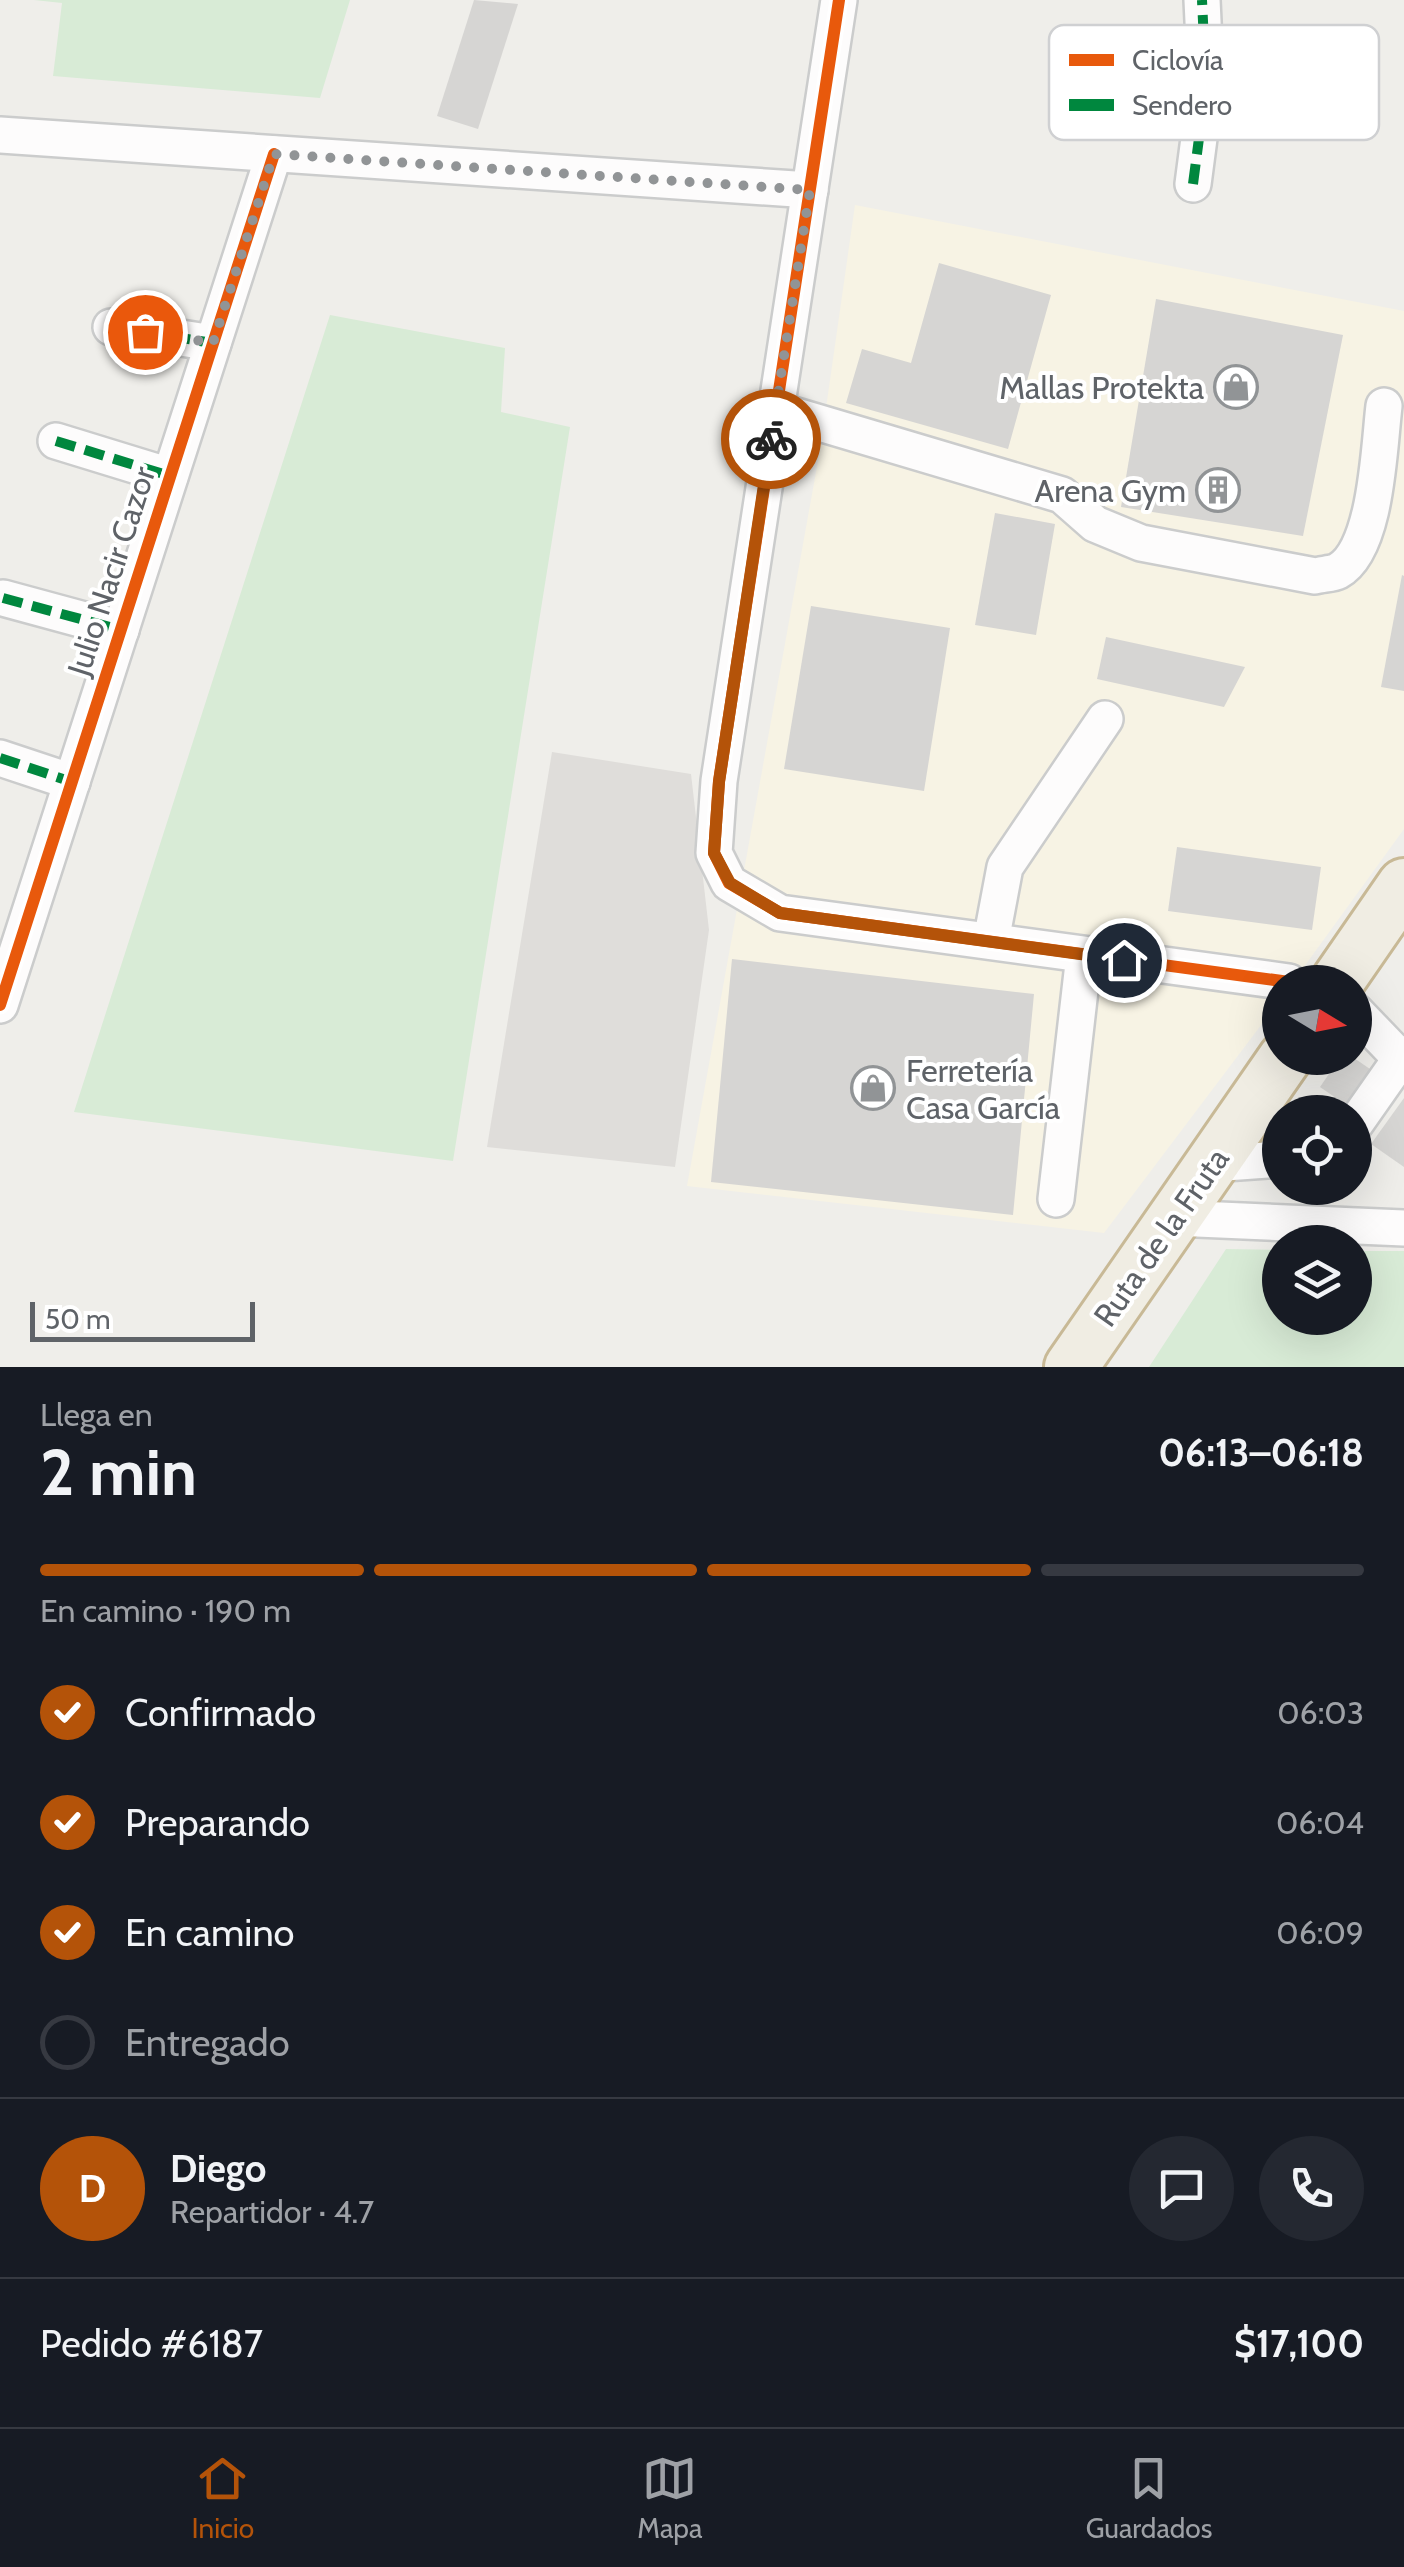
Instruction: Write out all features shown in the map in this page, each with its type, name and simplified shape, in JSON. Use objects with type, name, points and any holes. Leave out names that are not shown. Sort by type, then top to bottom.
[{"type":"highway","points":[[1349,965],[1398,903]]},
{"type":"highway","name":"Ruta de la Fruta","points":[[1071,1367],[1273,1075]]},
{"type":"street","points":[[839,0],[719,782],[714,853],[730,883],[780,913],[1262,978]]},
{"type":"street","points":[[1202,0],[1203,25]]},
{"type":"street","points":[[0,135],[810,190]]},
{"type":"street","points":[[1192,184],[1198,140]]},
{"type":"street","name":"Julio Nacir Cazor","points":[[3,984],[274,154]]},
{"type":"street","points":[[111,327],[213,343]]},
{"type":"street","points":[[776,410],[1062,495],[1095,524],[1141,543],[1315,576],[1339,570],[1356,552],[1368,525],[1384,406]]},
{"type":"street","points":[[56,441],[170,476]]},
{"type":"street","points":[[3,598],[121,630]]},
{"type":"street","points":[[992,941],[1005,867],[1105,719]]},
{"type":"street","points":[[0,758],[72,782]]},
{"type":"street","points":[[1056,1198],[1084,955]]},
{"type":"street","points":[[1372,1028],[1402,1056],[1372,1099]]},
{"type":"street","points":[[1211,1164],[1262,1160]]},
{"type":"street","points":[[1174,1218],[1404,1228]]},
{"type":"shaded area","points":[[855,205],[1404,311],[1404,829],[1305,965],[1262,965],[1262,1024],[1104,1233],[687,1186],[820,450]]},
{"type":"shaded area","points":[[552,752],[691,774],[709,930],[675,1167],[487,1147]]},
{"type":"green space","points":[[34,0],[350,0],[320,98],[53,76],[62,3]]},
{"type":"green space","points":[[330,315],[505,348],[501,412],[570,427],[453,1161],[74,1112]]},
{"type":"green space","points":[[1226,1249],[1262,1250],[1262,1335],[1372,1335],[1372,1251],[1404,1251],[1404,1367],[1149,1367]]},
{"type":"building","points":[[474,0],[518,4],[478,129],[437,116]]},
{"type":"building","points":[[939,263],[1051,295],[1008,449],[846,403],[862,349],[911,363]]},
{"type":"building","name":"Mallas Protekta","points":[[1156,299],[1343,335],[1303,536],[1121,507]]},
{"type":"building","points":[[995,513],[1055,524],[1036,635],[975,625]]},
{"type":"building","points":[[1404,576],[1404,691],[1381,687]]},
{"type":"building","points":[[811,606],[950,628],[924,791],[784,769]]},
{"type":"building","points":[[1106,637],[1245,667],[1224,707],[1097,679]]},
{"type":"building","points":[[1177,847],[1321,867],[1312,930],[1168,911]]},
{"type":"building","name":"Ferretería Casa García","points":[[732,959],[1034,994],[1013,1215],[711,1182]]},
{"type":"building","points":[[1372,1070],[1399,1089],[1374,1124],[1372,1095],[1332,1095],[1320,1087],[1328,1075],[1372,1075]]},
{"type":"building","points":[[1404,1098],[1404,1167],[1372,1143]]},
{"type":"marked path","points":[[1202,0],[1203,25]]},
{"type":"marked path","points":[[1193,184],[1199,140]]},
{"type":"marked path","points":[[111,327],[213,343]]},
{"type":"marked path","points":[[56,441],[170,476]]},
{"type":"marked path","points":[[3,598],[121,630]]},
{"type":"marked path","points":[[0,758],[72,782]]},
{"type":"cycle path","points":[[839,0],[719,781],[714,853],[729,883],[780,913],[1262,978]]},
{"type":"cycle path","points":[[0,1005],[274,154]]},
{"type":"way so far","points":[[145,332],[213,343],[274,154],[810,190],[771,439]]},
{"type":"place","name":"Mallas Protekta","points":[[1236,387]]},
{"type":"place","name":"Arena Gym","points":[[1218,490]]},
{"type":"place","name":"Ferretería Casa García","points":[[873,1088]]},
{"type":"route","points":[[771,439],[719,782],[714,853],[730,883],[780,913],[1124,960]]}]
